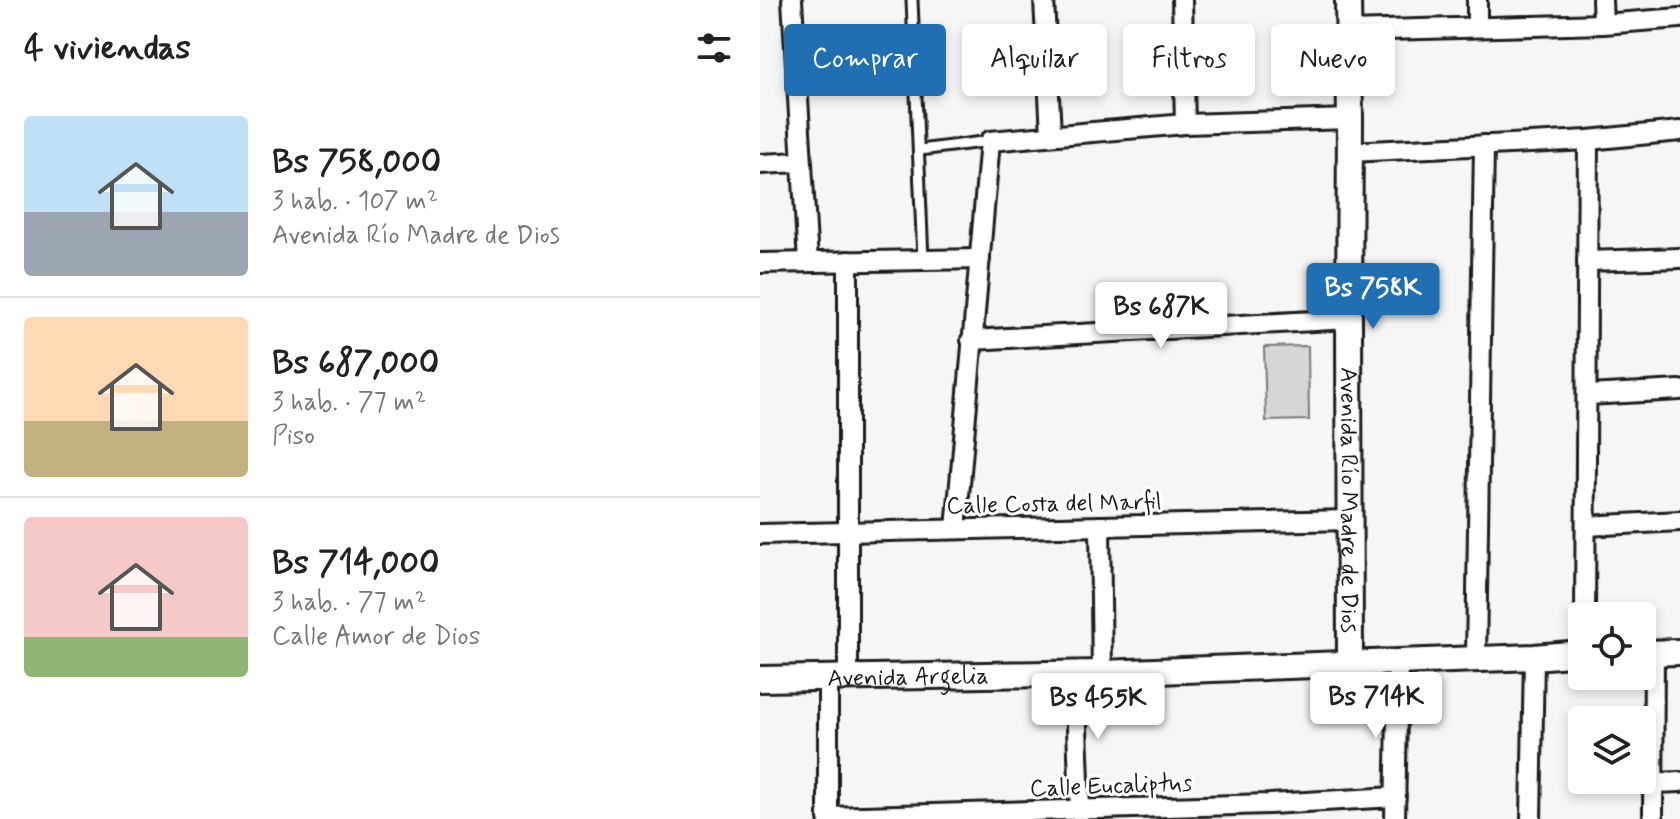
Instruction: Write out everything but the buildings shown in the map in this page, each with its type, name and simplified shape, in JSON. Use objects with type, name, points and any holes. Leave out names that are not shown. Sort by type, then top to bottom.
[{"type":"street","points":[[792,0],[808,262]]},
{"type":"street","points":[[1044,0],[1051,134]]},
{"type":"street","points":[[1182,0],[1185,124]]},
{"type":"street","name":"Avenida Río Madre de Dios","points":[[1348,0],[1349,24]]},
{"type":"street","points":[[1477,0],[1477,27]]},
{"type":"street","points":[[1602,0],[1603,24]]},
{"type":"street","points":[[1395,30],[1603,24],[1680,18]]},
{"type":"street","name":"Avenida Río Madre de Dios","points":[[1350,96],[1350,663]]},
{"type":"street","points":[[956,529],[990,141],[1185,124],[1350,119]]},
{"type":"street","points":[[1350,152],[1588,140],[1680,131]]},
{"type":"street","points":[[1585,602],[1588,140]]},
{"type":"street","points":[[1476,658],[1484,145]]},
{"type":"street","points":[[760,164],[801,162]]},
{"type":"street","points":[[1587,261],[1680,258]]},
{"type":"street","points":[[760,263],[980,259]]},
{"type":"street","points":[[828,818],[849,532],[848,261]]},
{"type":"street","points":[[971,340],[1349,319]]},
{"type":"street","points":[[1588,395],[1680,390]]},
{"type":"street","name":"Calle Costa del Marfil","points":[[760,534],[1350,520]]},
{"type":"street","points":[[1586,526],[1680,521]]},
{"type":"street","points":[[1100,526],[1102,673]]},
{"type":"street","points":[[1656,653],[1680,652]]},
{"type":"street","name":"Avenida Argelia","points":[[760,679],[1102,673],[1568,654]]},
{"type":"street","points":[[1531,819],[1534,657]]},
{"type":"street","points":[[1395,819],[1398,662]]},
{"type":"street","points":[[1075,673],[1080,809]]},
{"type":"street","points":[[1656,783],[1680,782]]},
{"type":"street","points":[[1653,819],[1654,794]]},
{"type":"street","name":"Calle Eucaliptus","points":[[828,818],[1080,809],[1146,813],[1268,812],[1396,797]]},
{"type":"lane","points":[[912,0],[923,260]]},
{"type":"lane","points":[[920,150],[990,141]]},
{"type":"shaded area","points":[[1308,346],[1309,420],[1266,421],[1264,347]]}]
